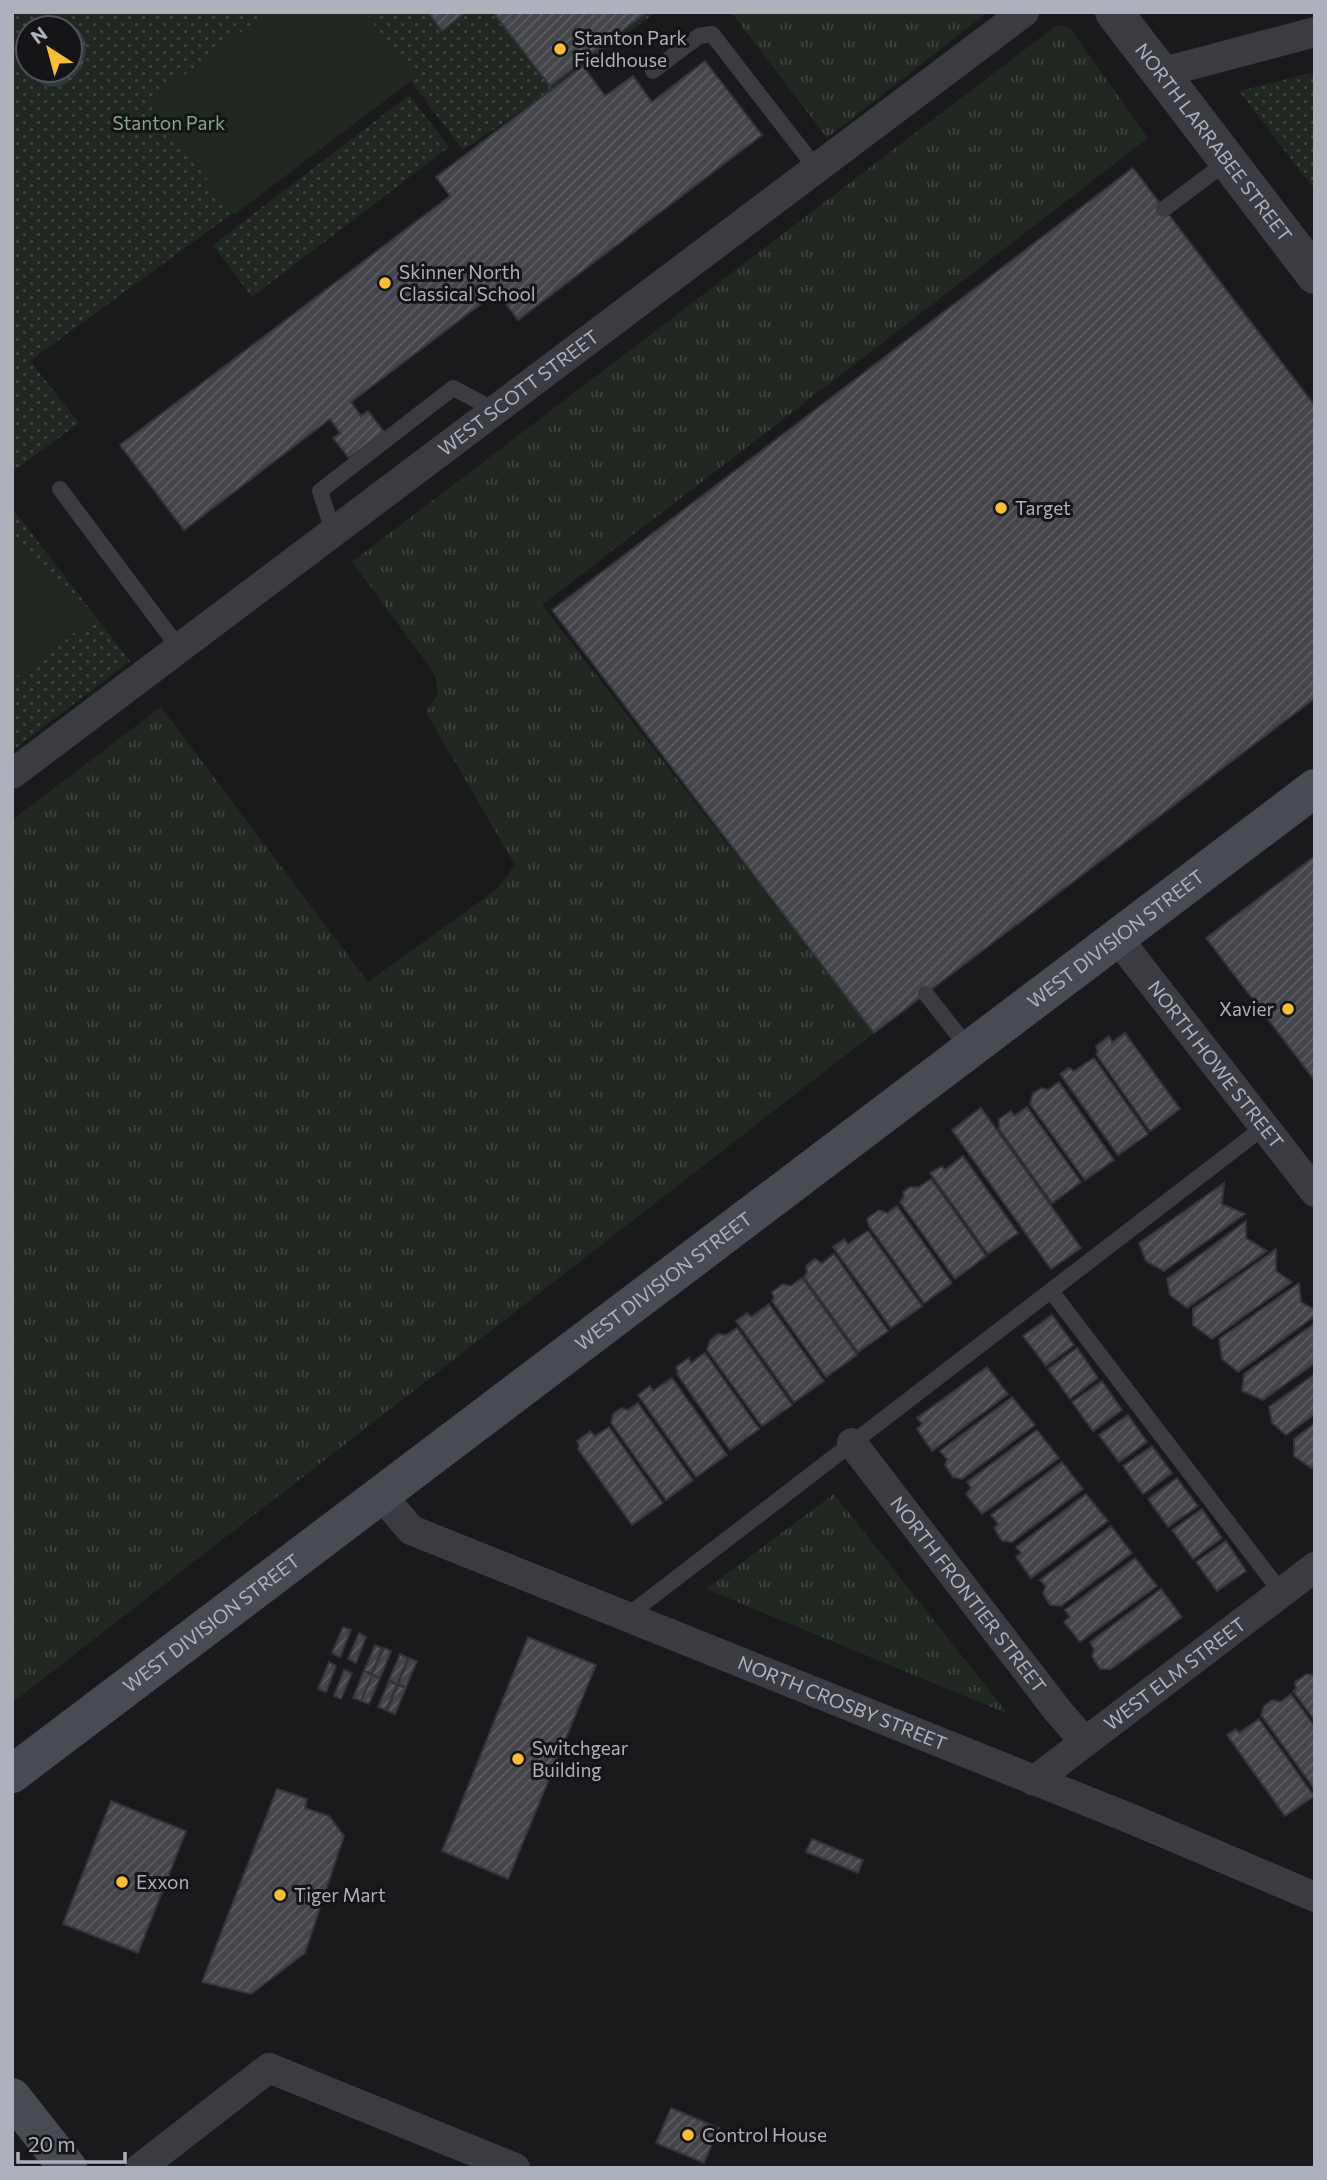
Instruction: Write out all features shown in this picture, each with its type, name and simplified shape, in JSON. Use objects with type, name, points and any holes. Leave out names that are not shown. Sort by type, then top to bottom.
[{"type":"main road","name":"WEST DIVISION STREET","points":[[12,1774],[1315,788]]},
{"type":"main road","points":[[12,2097],[68,2168]]},
{"type":"street","name":"WEST SCOTT STREET","points":[[12,774],[1024,12]]},
{"type":"street","name":"NORTH LARRABEE STREET","points":[[1114,12],[1315,275]]},
{"type":"street","points":[[1160,73],[1315,32]]},
{"type":"street","name":"NORTH HOWE STREET","points":[[1118,939],[1315,1192]]},
{"type":"street","name":"NORTH FRONTIER STREET","points":[[852,1443],[1058,1711],[1085,1742]]},
{"type":"street","name":"NORTH CROSBY STREET","points":[[381,1495],[411,1530],[1315,1896]]},
{"type":"street","name":"WEST ELM STREET","points":[[1034,1781],[1315,1567]]},
{"type":"street","points":[[139,2168],[269,2068],[515,2168]]},
{"type":"lane","points":[[653,71],[699,36],[712,34],[816,168]]},
{"type":"lane","points":[[1164,209],[1228,161]]},
{"type":"lane","points":[[333,531],[320,491],[453,388],[495,410]]},
{"type":"lane","points":[[60,489],[179,648]]},
{"type":"lane","points":[[926,994],[970,1050]]},
{"type":"lane","points":[[627,1616],[1264,1127]]},
{"type":"lane","points":[[1051,1291],[1281,1592]]},
{"type":"green space","name":"Stanton Park","points":[[12,12],[656,12],[552,90],[463,150],[410,80],[30,361],[79,423],[12,472]]},
{"type":"green space","points":[[268,12],[365,12],[415,78],[234,215],[149,102]]},
{"type":"green space","points":[[731,12],[988,12],[827,138]]},
{"type":"green space","points":[[1057,25],[1070,28],[1148,138],[542,605],[874,1033],[12,1703],[12,820],[161,707],[368,982],[497,889],[515,865],[426,712],[438,695],[435,674],[352,562]]},
{"type":"green space","points":[[1315,72],[1315,190],[1239,91]]},
{"type":"green space","points":[[409,95],[449,147],[252,297],[213,245]]},
{"type":"green space","points":[[12,508],[130,661],[12,751]]},
{"type":"green space","points":[[12,535],[70,592],[91,620],[12,680]]},
{"type":"green space","points":[[834,1494],[1008,1714],[706,1589]]},
{"type":"building","points":[[428,12],[466,12],[442,31]]},
{"type":"building","name":"Stanton Park Fieldhouse","points":[[493,12],[647,12],[550,86]]},
{"type":"building","points":[[705,61],[762,135],[518,320],[497,292],[351,402],[361,416],[368,411],[384,432],[349,458],[333,438],[340,433],[330,419],[184,530],[120,445],[450,196],[436,177],[583,66],[605,96],[633,76],[652,102]]},
{"type":"building","name":"Target","points":[[1133,168],[1315,406],[1315,698],[874,1033],[552,610]]},
{"type":"building","name":"Xavier","points":[[1315,856],[1315,1081],[1206,938]]},
{"type":"building","points":[[1125,1033],[1180,1109],[1150,1131],[1096,1054],[1096,1046],[1109,1036],[1112,1042]]},
{"type":"building","points":[[1094,1058],[1148,1134],[1118,1155],[1060,1074],[1069,1068],[1074,1071]]},
{"type":"building","points":[[1059,1082],[1114,1160],[1085,1180],[1030,1104],[1033,1093],[1042,1088],[1048,1090]]},
{"type":"building","points":[[1027,1107],[1081,1182],[1052,1203],[999,1129],[999,1119],[1011,1111],[1014,1116]]},
{"type":"building","points":[[981,1108],[1081,1248],[1051,1269],[952,1130]]},
{"type":"building","points":[[963,1156],[1018,1233],[988,1254],[930,1173],[942,1166],[945,1170]]},
{"type":"building","points":[[931,1179],[986,1256],[955,1279],[900,1202],[904,1196],[903,1192],[910,1187],[919,1187]]},
{"type":"building","points":[[1224,1183],[1222,1204],[1245,1214],[1164,1271],[1146,1261],[1139,1243]]},
{"type":"building","points":[[897,1206],[952,1283],[924,1303],[869,1226],[867,1219],[879,1210],[887,1213]]},
{"type":"building","points":[[1246,1221],[1246,1238],[1267,1251],[1187,1308],[1170,1295],[1167,1279]]},
{"type":"building","points":[[868,1231],[922,1306],[891,1328],[833,1247],[844,1239],[848,1244]]},
{"type":"building","points":[[1276,1249],[1276,1271],[1292,1282],[1212,1339],[1193,1325],[1193,1309]]},
{"type":"building","points":[[834,1254],[888,1331],[858,1352],[804,1277],[806,1266],[815,1259],[822,1263]]},
{"type":"building","points":[[802,1278],[857,1355],[826,1377],[772,1301],[772,1292],[783,1284],[791,1286]]},
{"type":"building","points":[[1299,1283],[1301,1302],[1315,1310],[1315,1316],[1238,1372],[1222,1359],[1219,1339]]},
{"type":"building","points":[[769,1304],[824,1381],[794,1402],[736,1321],[747,1313],[751,1317]]},
{"type":"building","points":[[1052,1315],[1074,1345],[1046,1366],[1023,1336]]},
{"type":"building","points":[[1315,1323],[1315,1363],[1263,1400],[1242,1391],[1244,1374]]},
{"type":"building","points":[[737,1328],[792,1405],[762,1426],[707,1350],[710,1340],[718,1334],[726,1335]]},
{"type":"building","points":[[1077,1348],[1098,1378],[1070,1399],[1048,1369]]},
{"type":"building","points":[[705,1353],[759,1429],[730,1450],[677,1374],[676,1367],[689,1358],[691,1363]]},
{"type":"building","points":[[987,1367],[1008,1394],[932,1451],[917,1429],[922,1424],[917,1418]]},
{"type":"building","points":[[1315,1374],[1315,1414],[1286,1435],[1272,1423],[1269,1407]]},
{"type":"building","points":[[672,1378],[727,1455],[696,1477],[638,1395],[650,1386],[653,1391]]},
{"type":"building","points":[[1102,1381],[1122,1410],[1093,1431],[1072,1402]]},
{"type":"building","points":[[1012,1397],[1035,1425],[962,1479],[953,1477],[945,1465],[947,1459],[940,1451]]},
{"type":"building","points":[[638,1403],[693,1480],[666,1500],[611,1423],[613,1414],[621,1408],[628,1410]]},
{"type":"building","points":[[1128,1415],[1147,1442],[1119,1462],[1099,1435]]},
{"type":"building","points":[[1315,1423],[1315,1466],[1311,1468],[1294,1456],[1294,1439]]},
{"type":"building","points":[[609,1427],[663,1503],[632,1525],[578,1449],[577,1441],[590,1431],[595,1436]]},
{"type":"building","points":[[1037,1430],[1059,1458],[982,1514],[966,1494],[971,1488],[967,1482]]},
{"type":"building","points":[[1152,1446],[1172,1473],[1143,1494],[1123,1466]]},
{"type":"building","points":[[1062,1462],[1083,1489],[1012,1542],[1002,1541],[994,1528],[998,1524],[991,1515]]},
{"type":"building","points":[[1177,1478],[1198,1506],[1168,1527],[1148,1499]]},
{"type":"building","points":[[1086,1494],[1108,1521],[1031,1578],[1016,1557],[1021,1553],[1016,1547]]},
{"type":"building","points":[[1202,1509],[1222,1538],[1193,1559],[1172,1530]]},
{"type":"building","points":[[1111,1526],[1132,1553],[1061,1606],[1050,1605],[1043,1593],[1046,1586],[1040,1580]]},
{"type":"building","points":[[1226,1541],[1246,1571],[1217,1591],[1196,1562]]},
{"type":"building","points":[[1135,1558],[1157,1586],[1080,1642],[1064,1622],[1070,1617],[1065,1610]]},
{"type":"building","points":[[1161,1589],[1182,1617],[1111,1669],[1100,1669],[1092,1656],[1094,1650],[1090,1642]]},
{"type":"building","points":[[343,1627],[351,1630],[340,1657],[332,1653]]},
{"type":"building","points":[[359,1633],[366,1637],[356,1663],[348,1659]]},
{"type":"building","name":"Switchgear Building","points":[[528,1637],[596,1665],[508,1879],[442,1851]]},
{"type":"building","points":[[375,1645],[382,1648],[372,1674],[364,1671]]},
{"type":"building","points":[[384,1648],[391,1651],[380,1678],[372,1674]]},
{"type":"building","points":[[400,1654],[408,1658],[397,1684],[389,1680]]},
{"type":"building","points":[[409,1658],[417,1661],[406,1687],[398,1684]]},
{"type":"building","points":[[329,1662],[336,1666],[326,1692],[318,1689]]},
{"type":"building","points":[[344,1670],[352,1673],[341,1699],[334,1696]]},
{"type":"building","points":[[364,1671],[372,1675],[361,1701],[353,1698]]},
{"type":"building","points":[[1307,1674],[1315,1676],[1315,1721],[1293,1691],[1296,1689],[1295,1682]]},
{"type":"building","points":[[372,1675],[380,1678],[369,1704],[361,1701]]},
{"type":"building","points":[[389,1681],[397,1685],[386,1710],[378,1707]]},
{"type":"building","points":[[398,1685],[406,1688],[395,1714],[387,1711]]},
{"type":"building","points":[[1291,1694],[1315,1727],[1315,1790],[1261,1715],[1264,1706],[1272,1700],[1280,1702]]},
{"type":"building","points":[[1259,1719],[1314,1796],[1285,1816],[1227,1735],[1236,1729],[1239,1733]]},
{"type":"building","name":"Tiger Mart","points":[[277,1789],[307,1799],[305,1808],[329,1816],[344,1836],[305,1953],[251,1994],[202,1982]]},
{"type":"building","name":"Exxon","points":[[111,1801],[186,1831],[138,1953],[63,1924]]},
{"type":"building","points":[[812,1839],[863,1860],[858,1873],[806,1852]]},
{"type":"building","name":"Control House","points":[[671,2108],[719,2128],[704,2163],[656,2143]]},
{"type":"place","name":"Stanton Park Fieldhouse","points":[[560,49]]},
{"type":"place","name":"Skinner North Classical School","points":[[385,283]]},
{"type":"place","name":"Target","points":[[1001,508]]},
{"type":"place","name":"Xavier","points":[[1288,1009]]},
{"type":"place","name":"Switchgear Building","points":[[518,1759]]},
{"type":"place","name":"Exxon","points":[[122,1882]]},
{"type":"place","name":"Tiger Mart","points":[[280,1895]]},
{"type":"place","name":"Control House","points":[[688,2135]]}]
